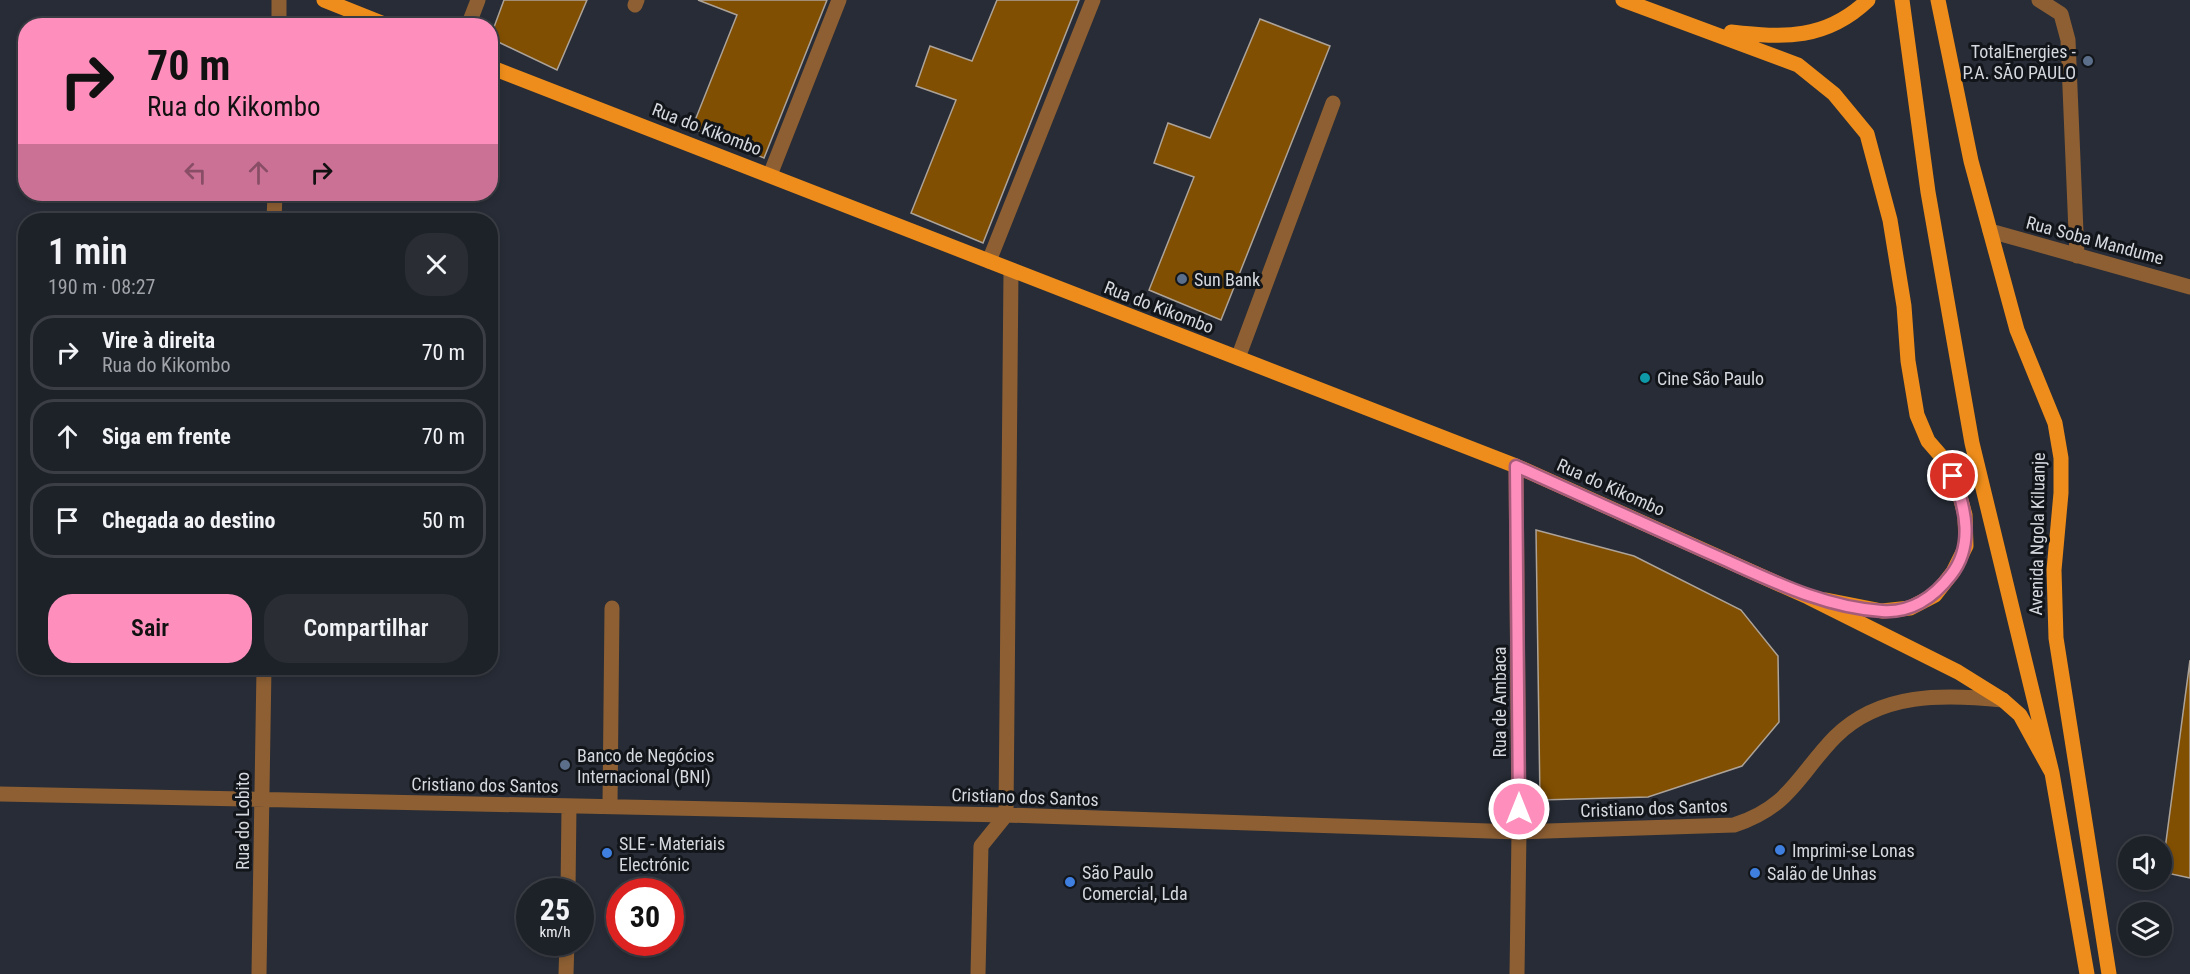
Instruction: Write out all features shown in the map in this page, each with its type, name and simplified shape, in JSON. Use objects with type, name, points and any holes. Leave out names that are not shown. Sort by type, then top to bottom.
[{"type":"main road","points":[[324,0],[369,18]]},
{"type":"main road","points":[[1623,0],[1797,65],[1834,94],[1867,134],[1890,220],[1904,306],[1908,361],[1917,415],[1928,441],[1948,464],[1965,515],[1966,546],[1953,572],[1935,595],[1910,608],[1882,611],[1808,597]]},
{"type":"main road","points":[[1711,31],[1772,37],[1803,35],[1830,27],[1868,0]]},
{"type":"main road","name":"Avenida Ngola Kiluanje","points":[[1902,0],[1928,192],[1972,443],[2052,773],[2087,974]]},
{"type":"main road","name":"Avenida Ngola Kiluanje","points":[[1938,0],[1971,161],[2017,330],[2037,375],[2057,434],[2061,458],[2061,493],[2054,570],[2056,638],[2109,974]]},
{"type":"main road","name":"Rua do Kikombo","points":[[498,70],[1516,466],[1808,597]]},
{"type":"main road","points":[[1808,597],[1958,672],[2002,700],[2020,716],[2052,773]]},
{"type":"street","points":[[279,0],[279,18]]},
{"type":"street","points":[[471,18],[478,0]]},
{"type":"street","points":[[770,175],[839,0]]},
{"type":"street","points":[[989,261],[1093,0]]},
{"type":"street","points":[[2039,0],[2061,14],[2068,40],[2077,255]]},
{"type":"street","points":[[1238,358],[1332,103]]},
{"type":"street","name":"Rua Soba Mandume","points":[[1990,231],[2190,287]]},
{"type":"street","points":[[978,974],[981,846],[1006,815],[1011,270]]},
{"type":"street","name":"Rua de Ambaca","points":[[1516,466],[1519,832],[1517,974]]},
{"type":"street","points":[[610,806],[612,608]]},
{"type":"street","name":"Rua do Lobito","points":[[260,974],[264,675]]},
{"type":"street","name":"Cristiano dos Santos","points":[[0,794],[1006,815],[1519,832],[1734,825],[1758,818],[1778,804],[1835,737],[1851,723],[1874,711],[1926,696],[2002,700]]},
{"type":"street","points":[[568,878],[569,806]]},
{"type":"street","points":[[566,974],[567,956]]},
{"type":"building","points":[[504,0],[587,0],[557,70],[498,42],[497,18]]},
{"type":"building","points":[[698,0],[827,0],[764,158],[692,128],[737,15]]},
{"type":"building","points":[[997,0],[1079,0],[983,243],[911,213],[956,100],[916,86],[930,46],[972,61]]},
{"type":"building","points":[[1260,19],[1330,46],[1221,320],[1149,290],[1194,177],[1154,163],[1168,123],[1210,138]]},
{"type":"building","points":[[1536,530],[1634,556],[1741,610],[1778,656],[1779,722],[1742,766],[1648,797],[1540,800]]},
{"type":"building","points":[[2190,660],[2190,878],[2172,874],[2172,836],[2167,836]]},
{"type":"place","name":"TotalEnergies - P.A. SÃO PAULO","points":[[2088,61]]},
{"type":"place","name":"Sun Bank","points":[[1182,279]]},
{"type":"place","name":"Cine São Paulo","points":[[1645,378]]},
{"type":"place","name":"Banco de Negócios Internacional (BNI)","points":[[565,765]]},
{"type":"place","name":"Imprimi-se Lonas","points":[[1780,850]]},
{"type":"place","name":"SLE - Materiais Electrónic","points":[[607,853]]},
{"type":"place","name":"Salão de Unhas","points":[[1755,873]]},
{"type":"place","name":"São Paulo Comercial, Lda","points":[[1070,882]]},
{"type":"route","points":[[1519,809],[1516,466],[1808,597],[1882,611],[1910,608],[1935,595],[1953,572],[1966,546],[1965,515],[1953,476]]}]
